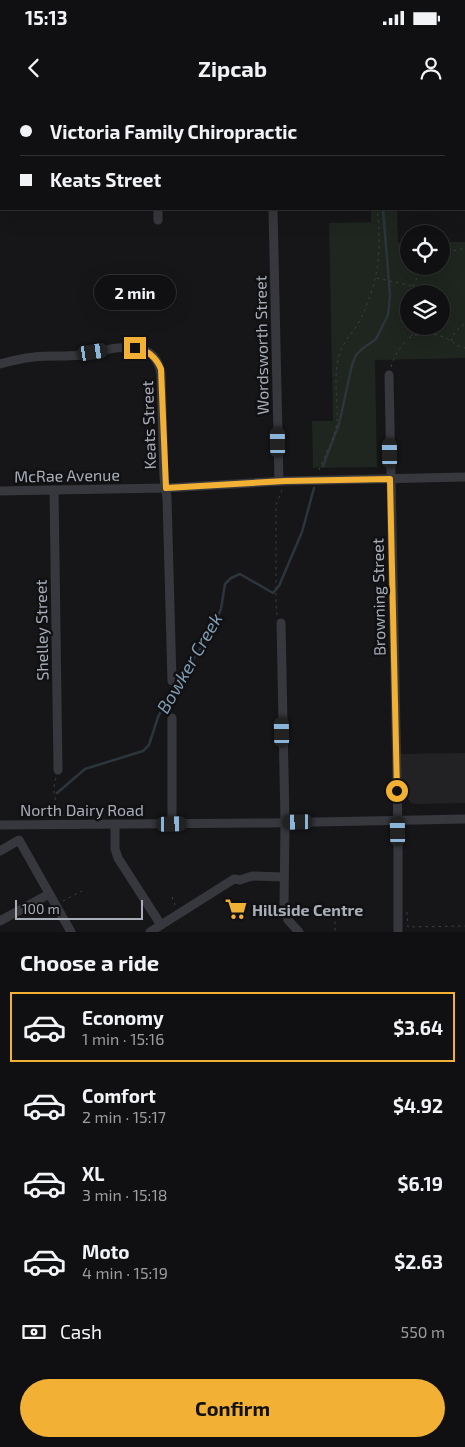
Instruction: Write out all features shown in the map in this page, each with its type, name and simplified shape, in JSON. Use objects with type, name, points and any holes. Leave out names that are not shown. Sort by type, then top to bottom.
[{"type":"street","points":[[158,210],[158,220]]},
{"type":"street","name":"Wordsworth Street","points":[[273,210],[281,484]]},
{"type":"street","name":"Keats Street","points":[[0,364],[33,357],[79,355],[120,348],[140,349],[150,353],[157,361],[161,374],[166,488],[171,684]]},
{"type":"street","name":"Browning Street","points":[[389,375],[398,820],[398,932]]},
{"type":"street","name":"McRae Avenue","points":[[0,491],[166,488],[281,484],[315,480],[465,477]]},
{"type":"street","name":"Shelley Street","points":[[54,490],[58,770]]},
{"type":"street","points":[[281,622],[285,912],[288,920],[299,932]]},
{"type":"street","points":[[171,714],[172,824]]},
{"type":"street","name":"North Dairy Road","points":[[0,825],[463,820]]},
{"type":"street","points":[[115,824],[115,849],[118,858],[161,925]]},
{"type":"street","points":[[0,851],[19,840],[71,932]]},
{"type":"street","points":[[150,932],[234,879],[240,880],[252,876],[284,877]]},
{"type":"street","points":[[0,921],[49,894]]},
{"type":"path","points":[[315,480],[335,431],[337,408],[336,372],[339,354],[360,320],[376,278],[380,259],[377,210]]},
{"type":"path","points":[[450,252],[465,248]]},
{"type":"path","points":[[376,278],[404,285]]},
{"type":"path","points":[[451,341],[455,332],[465,323]]},
{"type":"path","points":[[409,338],[420,334],[431,334],[442,336],[456,345],[465,348]]},
{"type":"path","points":[[389,375],[393,359],[412,335]]},
{"type":"path","points":[[281,484],[276,505],[276,604],[281,622]]},
{"type":"path","points":[[171,684],[171,714]]},
{"type":"path","points":[[58,770],[54,784],[55,802],[64,816],[64,824]]},
{"type":"path","points":[[60,810],[75,810],[93,816]]},
{"type":"path","points":[[62,901],[82,891]]},
{"type":"path","points":[[172,897],[177,908]]},
{"type":"path","points":[[407,906],[408,926],[465,926]]},
{"type":"path","points":[[293,913],[309,912]]},
{"type":"path","points":[[335,915],[335,932]]},
{"type":"shaded area","points":[[371,210],[397,210],[400,275],[450,275],[450,242],[465,242],[465,358],[375,360],[377,467],[313,468],[312,421],[333,421],[329,223],[371,222]]},
{"type":"shaded area","points":[[465,753],[465,803],[415,804],[411,803],[407,797],[401,798],[400,754]]},
{"type":"waterway","name":"Bowker Creek","points":[[323,466],[339,424],[356,355],[376,339],[388,315],[390,295],[383,210]]},
{"type":"waterway","name":"Bowker Creek","points":[[57,793],[85,769],[143,751],[149,745],[158,717],[173,688],[209,636],[221,609],[225,584],[231,578],[240,574],[273,593],[279,586],[302,532],[314,488]]},
{"type":"place","name":"Hillside Centre","points":[[236,909]]},
{"type":"route","points":[[135,348],[150,353],[161,369],[164,478],[166,488],[285,481],[390,479],[397,791]]}]
